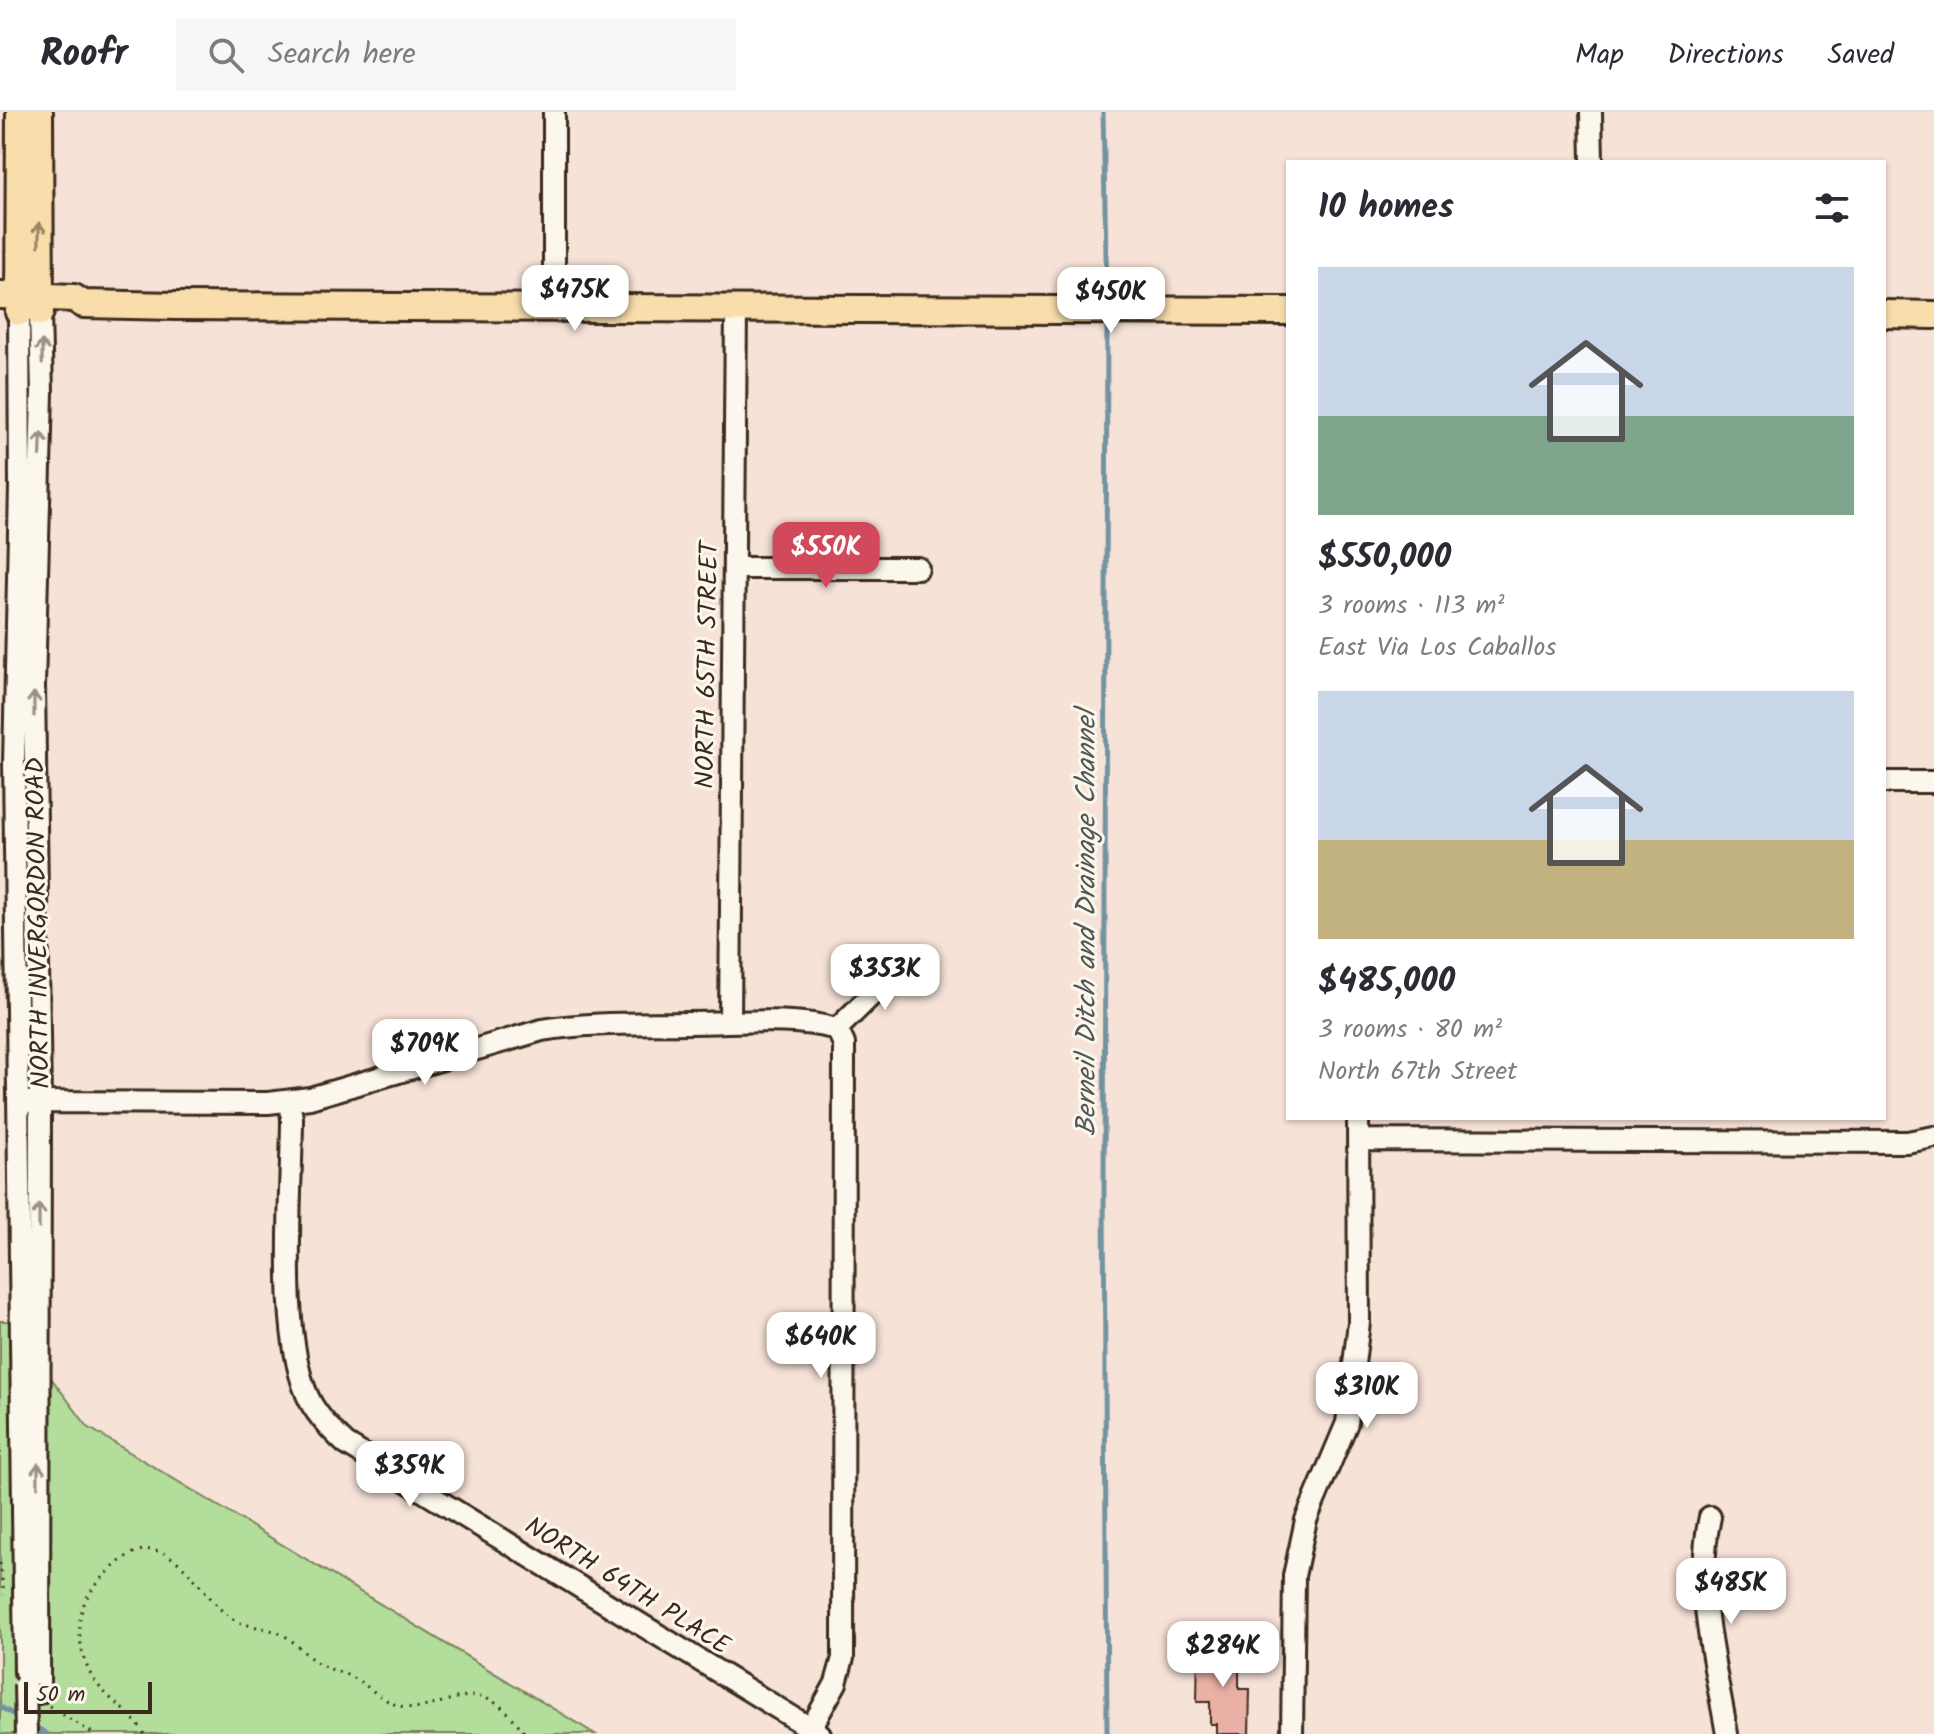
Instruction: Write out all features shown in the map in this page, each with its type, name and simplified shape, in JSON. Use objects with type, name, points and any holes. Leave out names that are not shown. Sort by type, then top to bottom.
[{"type":"main road","name":"NORTH INVERGORDON ROAD","points":[[20,112],[20,304]]},
{"type":"main road","name":"NORTH INVERGORDON ROAD","points":[[20,304],[39,112]]},
{"type":"main road","points":[[20,304],[74,298],[83,304],[1286,311]]},
{"type":"main road","points":[[1886,314],[1934,315]]},
{"type":"street","points":[[554,112],[554,308]]},
{"type":"street","points":[[1591,112],[1592,160]]},
{"type":"street","name":"NORTH INVERGORDON ROAD","points":[[20,304],[30,486],[35,780],[29,1102],[19,1143],[32,1689],[39,1734]]},
{"type":"street","name":"NORTH 65TH STREET","points":[[730,1022],[736,309]]},
{"type":"street","name":"NORTH INVERGORDON ROAD","points":[[29,1102],[14,781],[30,486]]},
{"type":"street","points":[[734,568],[918,568]]},
{"type":"street","points":[[14,781],[35,780]]},
{"type":"street","points":[[1886,782],[1934,782]]},
{"type":"street","points":[[837,1029],[903,964]]},
{"type":"street","points":[[29,1102],[289,1101],[361,1084],[542,1030],[579,1024],[730,1022],[819,1024],[837,1029],[844,1044],[843,1658],[836,1683],[815,1731]]},
{"type":"street","name":"NORTH 64TH PLACE","points":[[289,1101],[292,1118],[291,1332],[301,1377],[311,1402],[326,1424],[346,1444],[815,1731]]},
{"type":"street","points":[[1292,1734],[1294,1576],[1306,1520],[1347,1423],[1359,1322],[1358,1120]]},
{"type":"street","points":[[1358,1140],[1907,1142],[1934,1137]]},
{"type":"street","points":[[1710,1517],[1704,1544],[1705,1606],[1727,1734]]},
{"type":"street","name":"NORTH INVERGORDON ROAD","points":[[26,1734],[32,1689]]},
{"type":"path","points":[[0,1420],[0,1458]]},
{"type":"path","points":[[144,1734],[107,1698],[85,1661],[79,1632],[84,1601],[91,1591],[120,1563],[144,1550],[163,1555],[195,1577],[219,1608],[234,1620],[286,1637],[316,1662],[356,1679],[396,1705],[422,1705],[460,1695],[485,1698],[506,1711],[525,1734]]},
{"type":"green space","points":[[0,1321],[8,1321],[88,1427],[595,1734],[0,1734]]},
{"type":"building","points":[[1198,1645],[1239,1646],[1239,1689],[1250,1689],[1249,1734],[1216,1734],[1216,1724],[1210,1724],[1210,1702],[1197,1702]]},
{"type":"waterway","name":"Berneil Ditch and Drainage Channel","points":[[1103,112],[1107,303]]},
{"type":"waterway","name":"Berneil Ditch and Drainage Channel","points":[[1107,317],[1104,1191],[1107,1734]]},
{"type":"waterway","points":[[0,1707],[20,1718]]},
{"type":"waterway","points":[[32,1725],[47,1734]]}]
